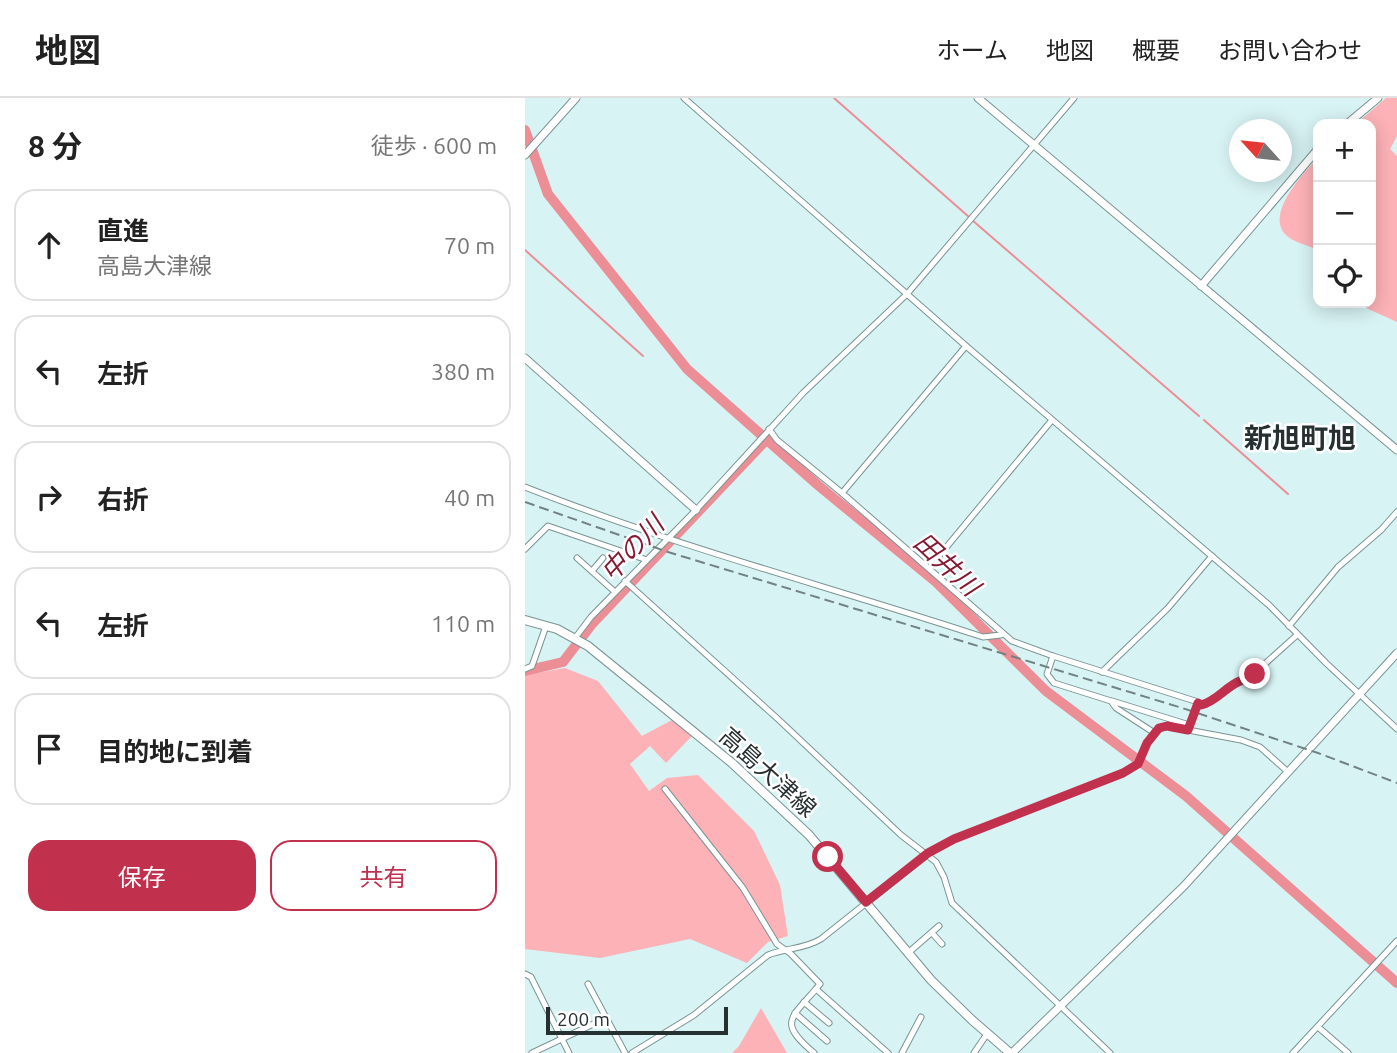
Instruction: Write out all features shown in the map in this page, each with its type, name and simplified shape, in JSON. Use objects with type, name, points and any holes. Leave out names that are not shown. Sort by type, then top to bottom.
[{"type":"main road","name":"高島大津線","points":[[525,620],[578,639],[703,739],[769,797],[809,835],[931,980],[987,1034],[1011,1053]]},
{"type":"street","points":[[525,155],[576,98]]},
{"type":"street","points":[[684,98],[966,346],[1269,605],[1397,729]]},
{"type":"street","points":[[978,98],[1397,450]]},
{"type":"street","points":[[578,639],[591,617],[696,510],[803,393],[907,293],[1074,98]]},
{"type":"street","points":[[1353,119],[1378,98]]},
{"type":"street","points":[[1201,286],[1313,155]]},
{"type":"street","points":[[842,493],[966,346]]},
{"type":"street","points":[[525,358],[696,510]]},
{"type":"street","points":[[929,568],[1052,420]]},
{"type":"street","points":[[769,429],[777,440],[929,568],[1000,635],[1011,641],[1201,705],[1213,702],[1239,681],[1248,679],[1297,635]]},
{"type":"street","points":[[525,487],[668,539],[987,637],[1000,635]]},
{"type":"street","points":[[1289,626],[1338,567],[1381,530],[1397,512]]},
{"type":"street","points":[[525,549],[548,526],[647,559]]},
{"type":"street","points":[[1102,672],[1168,608],[1212,556]]},
{"type":"street","points":[[577,558],[615,592]]},
{"type":"street","points":[[592,571],[604,558]]},
{"type":"street","points":[[625,581],[901,835],[928,853],[944,877],[952,903],[1110,1053]]},
{"type":"street","points":[[525,669],[532,666],[546,626]]},
{"type":"street","points":[[1011,1053],[1184,886],[1397,653]]},
{"type":"street","points":[[1053,656],[1047,674],[1054,683],[1186,724],[1188,730]]},
{"type":"street","points":[[1111,701],[1116,708],[1153,732]]},
{"type":"street","points":[[1188,730],[1198,703]]},
{"type":"street","points":[[632,1053],[694,1014],[768,955],[782,949],[810,946],[928,853],[954,839],[1106,781],[1138,763],[1153,732],[1167,726],[1241,740],[1260,747],[1288,772]]},
{"type":"street","points":[[665,789],[743,888],[782,949],[820,984],[795,1013],[791,1030],[814,1053]]},
{"type":"street","points":[[908,953],[939,926]]},
{"type":"street","points":[[932,933],[942,944]]},
{"type":"street","points":[[1293,1053],[1397,941]]},
{"type":"street","points":[[1391,947],[1397,952]]},
{"type":"street","points":[[525,974],[531,977],[569,1053]]},
{"type":"street","points":[[588,984],[625,1053]]},
{"type":"street","points":[[816,989],[888,1053]]},
{"type":"street","points":[[804,1002],[829,1023]]},
{"type":"street","points":[[795,1013],[827,1041]]},
{"type":"street","points":[[902,1053],[921,1017]]},
{"type":"street","points":[[532,1053],[606,1018]]},
{"type":"street","points":[[1318,1027],[1348,1053]]},
{"type":"street","points":[[974,1053],[987,1034]]},
{"type":"shaded area","points":[[1386,98],[1397,98],[1397,136],[1390,149],[1397,156],[1397,322],[1366,308],[1376,308],[1376,119],[1362,119]]},
{"type":"shaded area","points":[[1313,163],[1313,248],[1291,239],[1280,224],[1280,214],[1289,193]]},
{"type":"shaded area","points":[[565,668],[598,681],[642,736],[672,720],[692,736],[666,763],[650,746],[630,764],[649,791],[667,778],[698,775],[754,831],[780,885],[788,936],[768,942],[747,963],[690,939],[600,958],[525,949],[525,675]]},
{"type":"shaded area","points":[[761,1008],[787,1053],[732,1053],[739,1046]]},
{"type":"waterway","points":[[834,98],[969,217]]},
{"type":"waterway","name":"田井川","points":[[525,130],[548,194],[687,369],[819,486],[936,582],[1046,691],[1186,796],[1397,983]]},
{"type":"waterway","points":[[972,220],[1199,416]]},
{"type":"waterway","points":[[525,250],[643,356]]},
{"type":"waterway","points":[[1204,420],[1288,494]]},
{"type":"waterway","name":"中の川","points":[[525,671],[563,662],[592,624],[766,440]]},
{"type":"railway","points":[[525,502],[668,552],[1179,707],[1318,753],[1397,783]]},
{"type":"district","name":"新旭町旭","points":[[1300,437]]},
{"type":"route","points":[[828,857],[866,902],[928,853],[954,839],[1123,773],[1138,764],[1153,732],[1167,726],[1188,730],[1198,703],[1201,705],[1213,702],[1239,681],[1255,674]]}]
